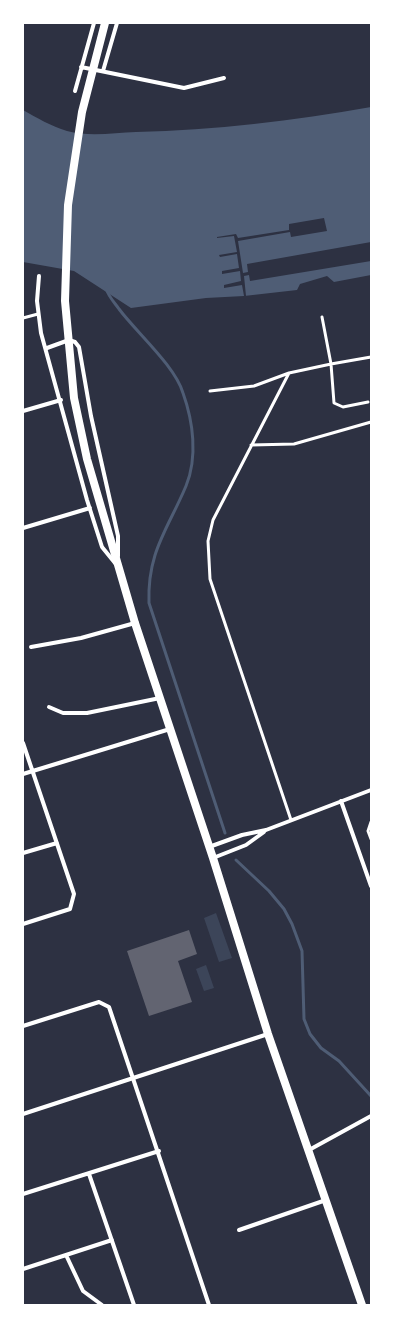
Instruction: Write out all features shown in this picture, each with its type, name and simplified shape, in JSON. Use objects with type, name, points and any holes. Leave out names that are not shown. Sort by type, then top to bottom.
[{"type":"main road","points":[[105,23],[88,81],[76,143],[68,205],[65,275],[67,334],[74,398],[87,460],[135,623],[213,858],[268,1034],[362,1305]]},
{"type":"street","points":[[75,91],[94,23]]},
{"type":"street","points":[[103,71],[117,23]]},
{"type":"street","points":[[81,67],[184,88],[224,78]]},
{"type":"street","points":[[39,276],[38,314],[82,486],[102,547],[119,568]]},
{"type":"street","points":[[47,348],[69,340],[75,342],[79,347],[93,424],[118,536],[119,568]]},
{"type":"street","points":[[23,411],[61,400]]},
{"type":"street","points":[[23,528],[90,508]]},
{"type":"street","points":[[31,647],[81,638],[135,623]]},
{"type":"street","points":[[49,707],[63,713],[87,713],[160,698]]},
{"type":"street","points":[[23,774],[170,729]]},
{"type":"street","points":[[23,743],[74,894],[70,909],[23,924]]},
{"type":"street","points":[[209,847],[242,835],[266,830],[371,790]]},
{"type":"street","points":[[342,801],[371,886]]},
{"type":"street","points":[[213,858],[246,845],[266,830]]},
{"type":"street","points":[[23,853],[56,843]]},
{"type":"street","points":[[23,1026],[99,1002],[109,1006],[159,1152],[208,1305]]},
{"type":"street","points":[[23,1114],[268,1034]]},
{"type":"street","points":[[308,1150],[371,1116]]},
{"type":"street","points":[[23,1194],[159,1152]]},
{"type":"street","points":[[89,1174],[134,1305]]},
{"type":"street","points":[[238,1230],[326,1200]]},
{"type":"street","points":[[23,1269],[112,1240]]},
{"type":"street","points":[[66,1255],[83,1291],[102,1305]]},
{"type":"lane","points":[[23,318],[38,314]]},
{"type":"lane","points":[[322,317],[331,364],[334,403],[343,407],[368,402]]},
{"type":"lane","points":[[210,391],[254,386],[289,373],[371,357]]},
{"type":"lane","points":[[289,373],[212,520],[208,541],[208,560],[210,579],[291,820]]},
{"type":"lane","points":[[251,445],[294,444],[371,422]]},
{"type":"lane","points":[[371,822],[368,831],[371,839]]},
{"type":"shaded area","points":[[371,107],[371,275],[334,282],[327,276],[300,284],[297,290],[244,296],[206,298],[131,308],[74,271],[23,262],[23,110],[44,122],[67,131],[84,134],[101,134],[225,127],[283,121]]},
{"type":"shaded area","points":[[216,913],[232,958],[219,962],[204,918]]},
{"type":"shaded area","points":[[206,965],[214,988],[204,991],[196,969]]},
{"type":"pier","points":[[324,218],[327,231],[291,237],[290,232],[238,241],[243,273],[248,272],[247,264],[371,242],[371,261],[250,281],[249,275],[244,276],[246,296],[244,296],[242,285],[224,288],[224,285],[241,281],[240,271],[222,274],[222,271],[239,268],[237,254],[220,257],[219,255],[237,252],[234,236],[217,237],[236,234],[238,238],[289,230],[289,224]]},
{"type":"building","points":[[189,930],[197,954],[178,961],[192,1002],[149,1016],[127,951]]},
{"type":"waterway","points":[[106,288],[119,309],[164,361],[179,383],[192,427],[193,451],[190,475],[155,555],[151,569],[149,603],[225,833]]},
{"type":"waterway","points":[[236,860],[269,891],[284,909],[292,924],[302,951],[304,1019],[310,1034],[321,1048],[339,1061],[371,1096]]}]
